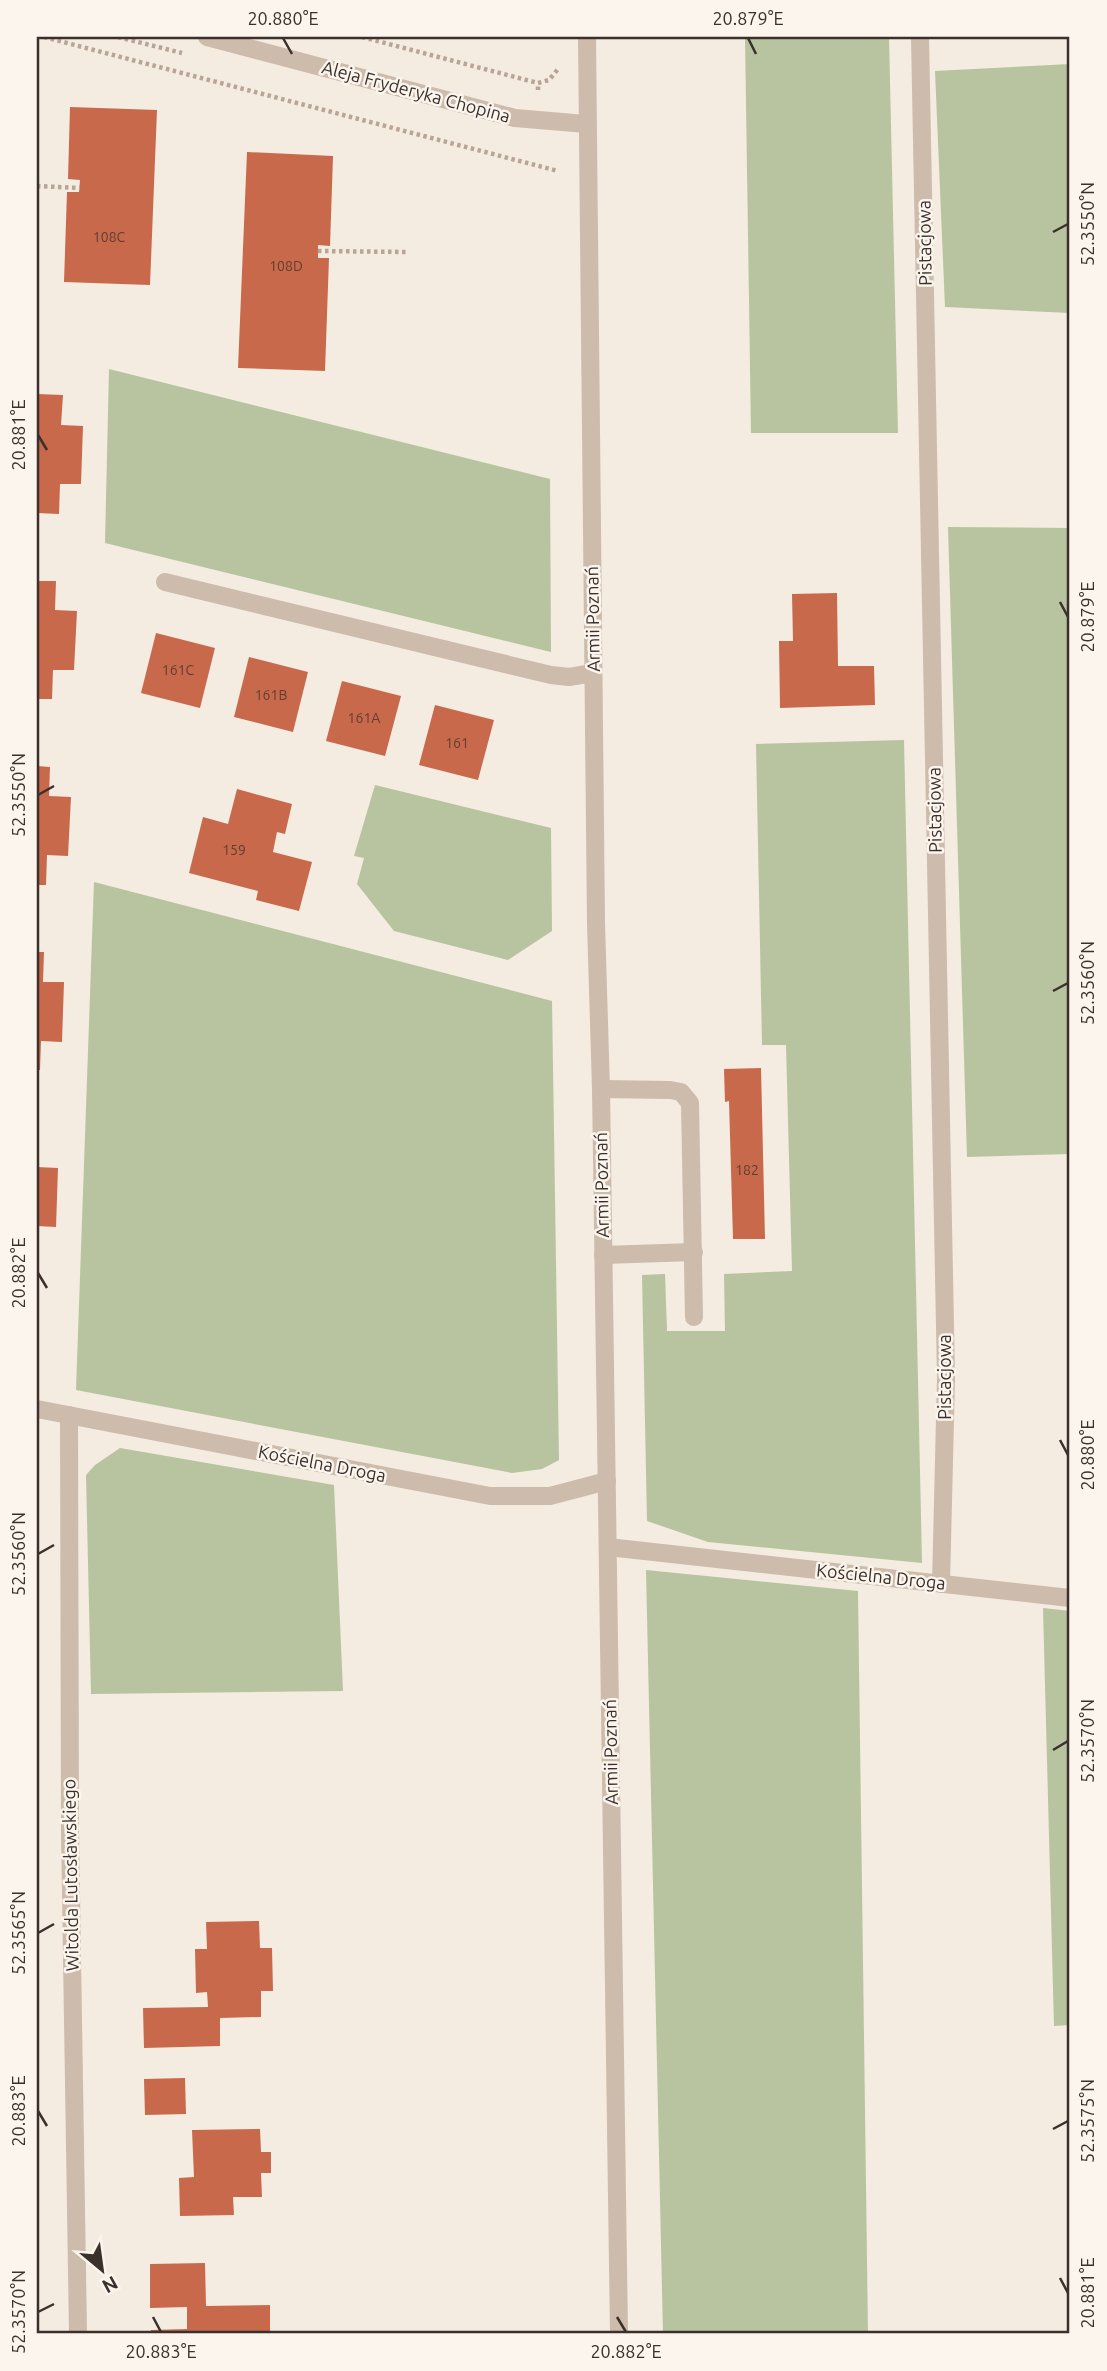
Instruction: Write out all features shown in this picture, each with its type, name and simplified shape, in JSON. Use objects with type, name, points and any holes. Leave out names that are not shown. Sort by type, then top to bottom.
[{"type":"street","name":"Aleja Fryderyka Chopina","points":[[207,37],[515,118],[586,124]]},
{"type":"street","name":"Armii Poznań","points":[[587,37],[593,673],[619,2334]]},
{"type":"street","name":"Pistacjowa","points":[[920,37],[946,1378],[941,1584]]},
{"type":"street","points":[[165,582],[551,675],[569,677],[593,673]]},
{"type":"street","points":[[601,1089],[670,1090],[681,1092],[690,1103],[694,1317]]},
{"type":"street","points":[[603,1255],[694,1252]]},
{"type":"street","name":"Kościelna Droga","points":[[37,1409],[490,1496],[550,1496],[607,1481]]},
{"type":"street","name":"Witolda Lutosławskiego","points":[[69,1415],[70,1831],[78,2334]]},
{"type":"street","name":"Kościelna Droga","points":[[608,1547],[1070,1598]]},
{"type":"path","points":[[44,37],[564,172],[588,204]]},
{"type":"path","points":[[362,37],[538,83]]},
{"type":"path","points":[[37,186],[80,188]]},
{"type":"path","points":[[318,251],[407,252]]},
{"type":"green space","points":[[745,37],[889,37],[898,433],[751,433]]},
{"type":"green space","points":[[1070,64],[1070,313],[945,307],[935,71]]},
{"type":"green space","points":[[109,369],[550,479],[551,652],[105,543]]},
{"type":"green space","points":[[948,527],[1070,528],[1070,1154],[967,1157]]},
{"type":"green space","points":[[904,740],[922,1563],[708,1542],[647,1521],[642,1275],[665,1274],[667,1331],[725,1331],[724,1274],[792,1271],[786,1045],[762,1045],[756,744]]},
{"type":"green space","points":[[375,785],[551,828],[552,931],[508,960],[394,931],[357,884],[364,858],[354,856]]},
{"type":"green space","points":[[94,882],[552,1001],[559,1460],[542,1469],[512,1473],[76,1390]]},
{"type":"green space","points":[[120,1448],[334,1485],[343,1691],[91,1694],[86,1475],[95,1465]]},
{"type":"green space","points":[[646,1570],[858,1591],[868,2334],[663,2334]]},
{"type":"green space","points":[[1043,1608],[1070,1611],[1070,2025],[1054,2026]]},
{"type":"building","points":[[70,107],[157,110],[150,285],[64,282],[67,192],[79,192],[80,180],[68,179]]},
{"type":"building","points":[[247,152],[333,156],[330,246],[318,245],[318,258],[329,258],[325,371],[238,368]]},
{"type":"building","points":[[37,394],[63,395],[61,425],[83,426],[81,484],[60,484],[59,514],[37,513]]},
{"type":"building","points":[[37,581],[56,581],[55,610],[77,611],[74,670],[53,670],[52,699],[37,699]]},
{"type":"building","points":[[837,593],[838,666],[874,666],[875,705],[780,708],[779,641],[793,641],[792,594]]},
{"type":"building","points":[[156,633],[215,648],[200,708],[141,693]]},
{"type":"building","points":[[249,657],[308,672],[293,732],[234,717]]},
{"type":"building","points":[[342,681],[401,696],[385,756],[326,741]]},
{"type":"building","points":[[435,705],[494,720],[478,780],[419,765]]},
{"type":"building","points":[[37,766],[50,767],[49,796],[71,797],[68,856],[47,855],[46,885],[37,885]]},
{"type":"building","points":[[237,789],[292,804],[285,834],[277,832],[273,852],[312,862],[299,911],[256,900],[258,891],[189,873],[203,817],[228,824]]},
{"type":"building","points":[[37,952],[44,952],[43,982],[64,982],[62,1042],[41,1041],[40,1070],[37,1070]]},
{"type":"building","points":[[761,1068],[765,1239],[733,1239],[729,1101],[725,1102],[724,1069]]},
{"type":"building","points":[[37,1167],[58,1168],[56,1227],[37,1226]]},
{"type":"building","points":[[259,1921],[260,1948],[272,1948],[273,1991],[261,1991],[261,2017],[220,2018],[220,2046],[144,2048],[143,2008],[208,2007],[207,1992],[196,1993],[195,1949],[207,1949],[206,1922]]},
{"type":"building","points":[[185,2078],[186,2114],[145,2115],[144,2079]]},
{"type":"building","points":[[260,2129],[261,2152],[271,2152],[271,2173],[261,2173],[262,2197],[233,2197],[234,2215],[180,2216],[179,2178],[194,2177],[192,2130]]},
{"type":"building","points":[[205,2263],[206,2306],[270,2305],[270,2334],[151,2334],[151,2330],[187,2329],[187,2307],[150,2308],[150,2264]]}]
